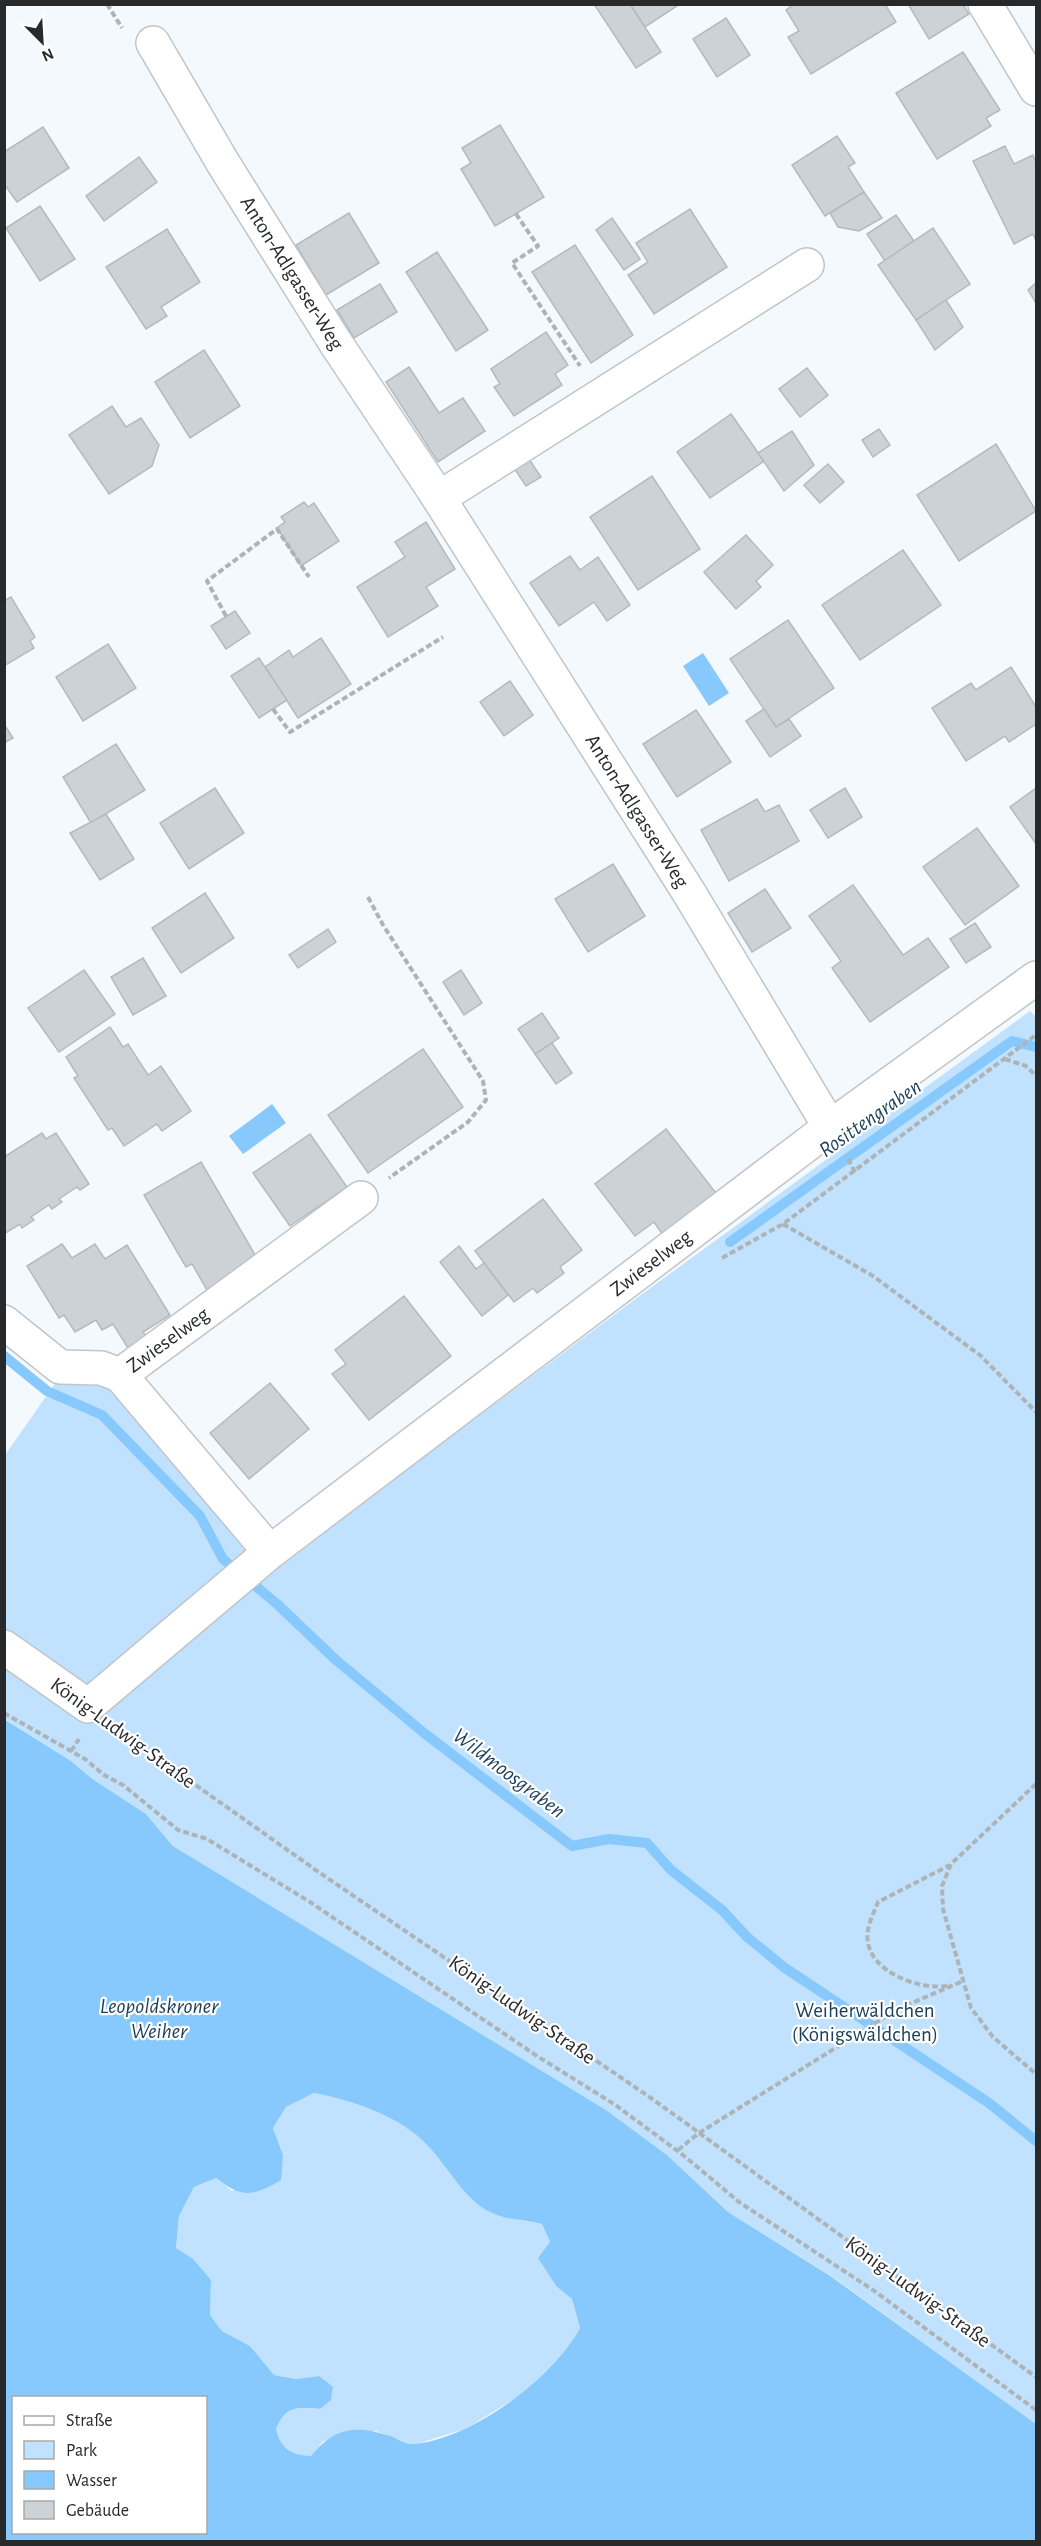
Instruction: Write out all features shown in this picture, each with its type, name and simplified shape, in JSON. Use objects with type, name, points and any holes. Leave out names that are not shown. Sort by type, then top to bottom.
[{"type":"street","points":[[985,4],[1036,89]]},
{"type":"street","name":"Anton-Adlgasser-Weg","points":[[153,43],[223,163],[335,342],[439,498],[688,891],[830,1127]]},
{"type":"street","points":[[439,498],[807,265]]},
{"type":"street","name":"Zwieselweg","points":[[88,1706],[252,1567],[830,1127],[1035,982]]},
{"type":"street","name":"Zwieselweg","points":[[120,1375],[361,1198]]},
{"type":"street","name":"Zwieselweg","points":[[4,1322],[60,1367],[101,1368],[120,1375],[252,1567]]},
{"type":"street","name":"König-Ludwig-Straße","points":[[4,1647],[88,1706]]},
{"type":"path","points":[[516,214],[538,246],[512,263],[600,396]]},
{"type":"path","points":[[226,616],[207,581],[277,529],[309,577]]},
{"type":"path","points":[[273,709],[290,732],[442,637]]},
{"type":"path","points":[[361,1198],[468,1122],[486,1100],[483,1081],[383,925],[368,897]]},
{"type":"path","points":[[855,1172],[1036,1035]]},
{"type":"path","points":[[1005,1059],[1026,1066],[1036,1076]]},
{"type":"path","points":[[783,1224],[873,1276],[972,1349],[1036,1412]]},
{"type":"path","name":"König-Ludwig-Straße","points":[[88,1706],[235,1813],[699,2133],[1036,2377]]},
{"type":"path","points":[[4,1713],[86,1759],[104,1775],[123,1785],[178,1830],[207,1839],[310,1902],[537,2056],[614,2104],[678,2150],[739,2202],[873,2290],[1036,2410]]},
{"type":"path","points":[[954,1985],[935,1988],[908,1984],[872,1957],[867,1942],[868,1929],[878,1902],[951,1864],[1036,1784]]},
{"type":"path","points":[[951,1864],[942,1886],[943,1909],[971,2008],[993,2037],[1036,2074]]},
{"type":"path","points":[[678,2150],[699,2133],[849,2037],[898,2008],[963,1981]]},
{"type":"green space","name":"Weiherwäldchen (Königswäldchen)","points":[[1030,1011],[1036,1017],[1036,2424],[830,2275],[728,2212],[667,2155],[606,2110],[173,1846],[146,1814],[91,1778],[71,1761],[5,1719],[5,1455],[59,1378],[107,1387],[274,1569],[634,1300]]},
{"type":"green space","points":[[314,2093],[361,2105],[391,2118],[418,2136],[474,2201],[483,2208],[504,2217],[542,2224],[550,2242],[557,2287],[572,2299],[580,2328],[570,2347],[529,2390],[465,2429],[413,2445],[376,2431],[323,2441],[311,2456],[288,2450],[281,2442],[276,2429],[288,2412],[298,2408],[320,2409],[319,2376],[296,2379],[274,2375],[250,2346],[222,2331],[210,2315],[211,2280],[176,2248],[179,2216],[194,2187],[216,2178],[232,2191],[283,2155],[273,2128],[286,2107]]},
{"type":"water","points":[[703,653],[729,693],[709,706],[683,666]]},
{"type":"water","points":[[272,1104],[286,1123],[243,1154],[229,1136]]},
{"type":"water","name":"Leopoldskroner Weiher","points":[[4,1719],[71,1761],[91,1778],[146,1814],[173,1846],[606,2110],[667,2155],[728,2212],[829,2275],[1036,2424],[1036,2541],[5,2541]],"holes":[[[314,2093],[345,2100],[391,2118],[418,2136],[466,2193],[483,2208],[504,2217],[542,2224],[550,2242],[538,2258],[557,2287],[572,2299],[580,2328],[551,2367],[531,2386],[509,2403],[461,2431],[412,2444],[380,2433],[348,2431],[329,2439],[311,2456],[288,2450],[281,2442],[276,2429],[288,2412],[298,2408],[320,2409],[331,2400],[333,2387],[319,2376],[296,2379],[274,2375],[250,2346],[222,2331],[210,2315],[211,2280],[193,2259],[176,2248],[179,2216],[194,2187],[216,2178],[233,2189],[248,2193],[281,2180],[283,2155],[273,2128],[286,2107]]]},
{"type":"building","points":[[594,4],[630,4],[661,52],[636,68]]},
{"type":"building","points":[[630,4],[680,4],[645,27]]},
{"type":"building","points":[[794,4],[885,4],[896,22],[811,74],[788,37],[799,31],[786,10]]},
{"type":"building","points":[[908,4],[963,4],[969,14],[929,39]]},
{"type":"building","points":[[726,18],[750,55],[717,77],[693,39]]},
{"type":"building","points":[[963,52],[1000,110],[986,118],[991,126],[937,159],[896,93]]},
{"type":"building","points":[[500,125],[544,197],[495,226],[461,169],[471,163],[462,148]]},
{"type":"building","points":[[43,127],[69,168],[17,202],[4,184],[4,152]]},
{"type":"building","points":[[837,136],[855,163],[848,167],[864,192],[825,216],[792,165]]},
{"type":"building","points":[[1005,146],[1014,164],[1033,155],[1036,163],[1036,241],[1033,234],[1014,244],[973,161]]},
{"type":"building","points":[[139,157],[157,182],[104,221],[86,196]]},
{"type":"building","points":[[864,192],[882,218],[859,231],[838,227],[830,213]]},
{"type":"building","points":[[40,206],[75,259],[40,281],[6,228]]},
{"type":"building","points":[[690,209],[727,267],[654,314],[628,275],[648,262],[636,243]]},
{"type":"building","points":[[349,213],[379,263],[326,295],[296,245]]},
{"type":"building","points":[[896,215],[914,241],[885,261],[867,234]]},
{"type":"building","points":[[612,218],[640,259],[624,270],[596,230]]},
{"type":"building","points":[[933,228],[970,284],[916,320],[878,265]]},
{"type":"building","points":[[167,229],[200,282],[161,307],[167,316],[146,329],[106,267]]},
{"type":"building","points":[[575,245],[633,335],[591,363],[532,272]]},
{"type":"building","points":[[437,252],[488,330],[456,351],[406,272]]},
{"type":"building","points":[[1036,283],[1036,303],[1028,290]]},
{"type":"building","points":[[380,284],[397,312],[354,338],[337,310]]},
{"type":"building","points":[[946,300],[963,327],[935,350],[916,320]]},
{"type":"building","points":[[546,332],[568,365],[555,374],[562,385],[514,416],[494,387],[500,384],[491,369]]},
{"type":"building","points":[[204,350],[240,406],[190,438],[155,382]]},
{"type":"building","points":[[409,367],[439,413],[463,398],[485,431],[438,462],[386,382]]},
{"type":"building","points":[[807,368],[828,395],[800,417],[779,389]]},
{"type":"building","points":[[112,406],[126,427],[141,418],[159,445],[152,466],[109,494],[69,435]]},
{"type":"building","points":[[731,414],[764,461],[710,498],[677,452]]},
{"type":"building","points":[[879,429],[890,445],[873,457],[862,440]]},
{"type":"building","points":[[792,431],[814,465],[784,491],[758,453]]},
{"type":"building","points":[[996,444],[1036,511],[959,561],[917,495]]},
{"type":"building","points":[[529,459],[541,477],[526,486],[514,468]]},
{"type":"building","points":[[828,464],[844,482],[820,503],[804,485]]},
{"type":"building","points":[[652,476],[700,549],[638,590],[590,517]]},
{"type":"building","points":[[304,502],[308,507],[314,503],[339,541],[301,566],[277,528],[285,522],[281,517]]},
{"type":"building","points":[[426,522],[455,569],[426,587],[438,606],[388,637],[357,587],[405,557],[395,542]]},
{"type":"building","points":[[746,535],[773,565],[756,581],[761,587],[736,609],[704,572]]},
{"type":"building","points":[[903,550],[941,605],[860,660],[822,605]]},
{"type":"building","points":[[570,556],[580,570],[598,557],[630,605],[607,621],[594,602],[559,626],[530,583]]},
{"type":"building","points":[[11,597],[35,637],[30,641],[34,648],[4,666],[4,601]]},
{"type":"building","points":[[235,611],[250,633],[226,649],[211,626]]},
{"type":"building","points":[[788,620],[834,688],[776,727],[730,659]]},
{"type":"building","points":[[321,638],[351,684],[298,718],[265,667],[289,650],[293,657]]},
{"type":"building","points":[[108,644],[136,688],[83,721],[56,677]]},
{"type":"building","points":[[259,658],[287,700],[259,718],[231,676]]},
{"type":"building","points":[[1011,667],[1036,707],[1036,724],[1009,742],[1005,736],[966,761],[932,708],[971,683],[976,690]]},
{"type":"building","points":[[510,681],[533,715],[504,736],[480,702]]},
{"type":"building","points":[[764,709],[776,727],[789,719],[801,736],[770,757],[746,721]]},
{"type":"building","points":[[696,710],[731,762],[677,797],[643,744]]},
{"type":"building","points":[[4,724],[13,738],[4,743]]},
{"type":"building","points":[[116,744],[145,790],[91,823],[63,777]]},
{"type":"building","points":[[215,788],[244,833],[189,869],[160,823]]},
{"type":"building","points":[[845,788],[862,817],[828,838],[810,810]]},
{"type":"building","points":[[1036,788],[1036,844],[1010,807]]},
{"type":"building","points":[[757,799],[765,812],[779,805],[799,841],[729,881],[701,830]]},
{"type":"building","points":[[106,814],[134,859],[100,880],[70,833]]},
{"type":"building","points":[[977,828],[1019,886],[965,925],[923,867]]},
{"type":"building","points":[[613,864],[645,916],[588,952],[555,899]]},
{"type":"building","points":[[853,885],[903,955],[928,938],[949,967],[870,1022],[832,968],[841,961],[809,916]]},
{"type":"building","points":[[765,889],[791,928],[752,952],[728,913]]},
{"type":"building","points":[[205,893],[234,938],[181,973],[152,928]]},
{"type":"building","points":[[975,923],[991,947],[966,963],[950,939]]},
{"type":"building","points":[[328,929],[336,942],[298,968],[289,955]]},
{"type":"building","points":[[143,958],[166,996],[133,1015],[111,977]]},
{"type":"building","points":[[84,970],[115,1014],[59,1052],[28,1008]]},
{"type":"building","points":[[461,970],[482,1003],[464,1015],[443,982]]},
{"type":"building","points":[[542,1013],[559,1038],[535,1054],[518,1029]]},
{"type":"building","points":[[110,1027],[123,1047],[128,1044],[148,1075],[161,1066],[191,1111],[162,1131],[157,1124],[124,1146],[112,1128],[108,1130],[74,1078],[78,1076],[66,1057]]},
{"type":"building","points":[[552,1043],[572,1073],[556,1084],[535,1054]]},
{"type":"building","points":[[423,1049],[463,1107],[368,1173],[328,1115]]},
{"type":"building","points":[[666,1129],[716,1193],[663,1235],[654,1222],[635,1236],[595,1184]]},
{"type":"building","points":[[42,1133],[46,1139],[56,1133],[89,1184],[80,1190],[77,1187],[59,1199],[62,1202],[52,1209],[49,1205],[31,1217],[34,1220],[22,1228],[20,1224],[4,1234],[4,1157]]},
{"type":"building","points":[[310,1134],[347,1187],[290,1226],[253,1173]]},
{"type":"building","points":[[201,1162],[258,1260],[207,1290],[192,1264],[186,1267],[144,1195]]},
{"type":"building","points":[[543,1199],[582,1250],[560,1267],[564,1273],[537,1293],[533,1288],[514,1302],[475,1251]]},
{"type":"building","points":[[62,1244],[72,1258],[95,1244],[105,1259],[127,1245],[170,1315],[143,1332],[146,1336],[128,1348],[113,1324],[102,1330],[96,1320],[75,1332],[64,1315],[59,1318],[27,1266]]},
{"type":"building","points":[[459,1246],[476,1269],[484,1263],[508,1295],[482,1316],[440,1262]]},
{"type":"building","points":[[404,1296],[451,1356],[369,1420],[332,1374],[346,1364],[335,1350]]},
{"type":"building","points":[[270,1383],[309,1429],[249,1479],[210,1433]]},
{"type":"waterway","name":"Rosittengraben","points":[[730,1242],[1012,1041],[1036,1047]]},
{"type":"waterway","name":"Wildmoosgraben","points":[[4,1356],[47,1391],[102,1415],[200,1516],[223,1559],[277,1604],[336,1660],[424,1733],[572,1846],[609,1839],[647,1843],[671,1870],[722,1910],[747,1937],[785,1968],[989,2103],[1036,2141]]}]
